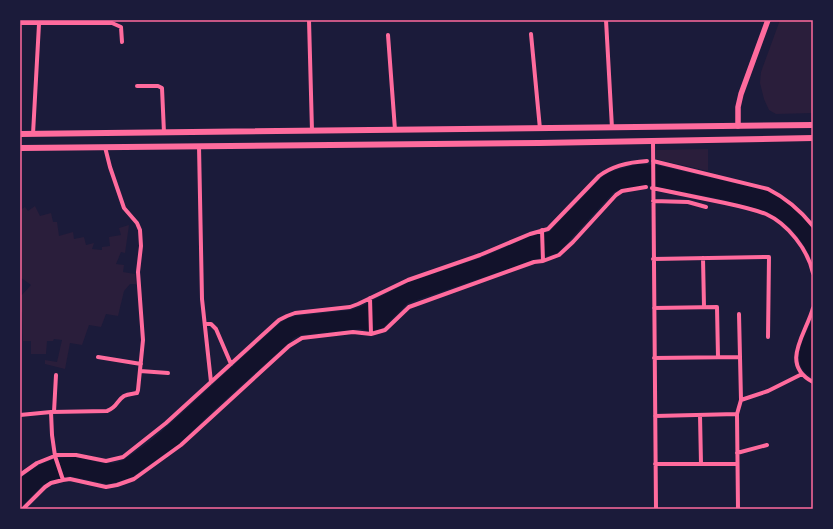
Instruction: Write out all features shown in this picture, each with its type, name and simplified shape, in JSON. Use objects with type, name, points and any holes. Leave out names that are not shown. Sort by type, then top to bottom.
[{"type":"main road","points":[[739,139],[738,107],[741,94],[768,20]]},
{"type":"main road","points":[[20,134],[813,125]]},
{"type":"main road","points":[[312,131],[313,145]]},
{"type":"main road","points":[[20,148],[813,138]]},
{"type":"street","points":[[309,20],[312,131]]},
{"type":"street","points":[[606,20],[612,128]]},
{"type":"street","points":[[20,23],[32,22],[39,24],[47,22],[112,22],[121,27],[122,42]]},
{"type":"street","points":[[33,134],[39,24]]},
{"type":"street","points":[[531,34],[540,129]]},
{"type":"street","points":[[388,35],[394,130]]},
{"type":"street","points":[[137,86],[158,86],[162,88],[164,133]]},
{"type":"street","points":[[653,141],[652,188],[656,509]]},
{"type":"street","points":[[199,146],[202,299],[211,382]]},
{"type":"street","points":[[20,415],[113,409],[122,397],[137,393],[138,390],[143,340],[138,272],[141,246],[140,230],[137,223],[124,208],[105,147]]},
{"type":"street","points":[[20,475],[37,463],[55,456],[76,455],[106,461],[123,457],[166,423],[279,320],[295,313],[350,307],[408,280],[548,229],[594,181],[607,170],[647,161]]},
{"type":"street","points":[[653,161],[768,189],[781,196],[797,208],[813,226]]},
{"type":"street","points":[[23,509],[45,487],[63,480],[70,479],[106,487],[134,480],[181,445],[293,342],[302,338],[353,332],[371,334],[385,330],[406,308],[534,262],[543,261],[559,255],[616,195],[622,191],[646,187]]},
{"type":"street","points":[[652,188],[766,214],[783,226],[797,239],[806,254],[813,273]]},
{"type":"street","points":[[653,201],[688,202],[706,207]]},
{"type":"street","points":[[542,230],[543,261]]},
{"type":"street","points":[[653,258],[769,257],[768,337]]},
{"type":"street","points":[[703,258],[704,307]]},
{"type":"street","points":[[370,298],[371,334]]},
{"type":"street","points":[[654,308],[717,307],[718,357]]},
{"type":"street","points":[[813,308],[812,320],[796,350],[796,359],[799,370],[804,377],[813,382]]},
{"type":"street","points":[[738,509],[737,414],[741,400],[739,314]]},
{"type":"street","points":[[205,324],[211,324],[216,329],[231,364]]},
{"type":"street","points":[[98,357],[141,364]]},
{"type":"street","points":[[654,358],[740,357]]},
{"type":"street","points":[[140,371],[168,373]]},
{"type":"street","points":[[741,400],[768,391],[802,374]]},
{"type":"street","points":[[56,375],[52,412],[52,435],[55,456],[63,480]]},
{"type":"street","points":[[655,416],[737,414]]},
{"type":"street","points":[[700,415],[701,464]]},
{"type":"street","points":[[737,453],[767,445]]},
{"type":"street","points":[[655,464],[737,464]]},
{"type":"shaded area","points":[[780,20],[813,20],[813,113],[776,114],[769,110],[764,99],[760,83],[761,72]]},
{"type":"shaded area","points":[[708,149],[708,171],[656,159],[656,150]]},
{"type":"shaded area","points":[[639,164],[656,165],[751,187],[767,191],[779,197],[802,215],[813,230],[813,263],[805,247],[794,232],[774,215],[765,211],[720,199],[646,185],[621,189],[614,192],[558,253],[408,303],[383,328],[376,331],[360,329],[301,335],[294,338],[213,411],[179,444],[132,477],[119,482],[107,484],[69,476],[53,480],[43,485],[20,508],[20,479],[26,474],[45,462],[60,458],[75,457],[106,463],[119,462],[125,459],[143,447],[280,323],[288,318],[351,310],[360,307],[409,282],[483,257],[531,236],[549,232],[601,178],[609,172]]},
{"type":"shaded area","points":[[35,206],[40,216],[51,213],[53,222],[57,222],[59,236],[73,232],[74,239],[84,237],[86,245],[94,243],[92,249],[102,250],[102,247],[110,246],[109,237],[121,235],[119,228],[129,225],[125,253],[121,252],[116,264],[124,265],[123,272],[135,274],[136,284],[130,284],[124,291],[118,316],[106,314],[101,327],[89,325],[82,345],[70,343],[65,369],[45,364],[45,360],[57,362],[62,340],[54,339],[53,341],[47,341],[46,354],[31,354],[31,341],[23,341],[20,295],[22,295],[31,285],[20,277],[20,210],[25,207],[28,211]]},
{"type":"shaded area","points":[[813,318],[813,378],[805,373],[799,359],[802,342]]}]
